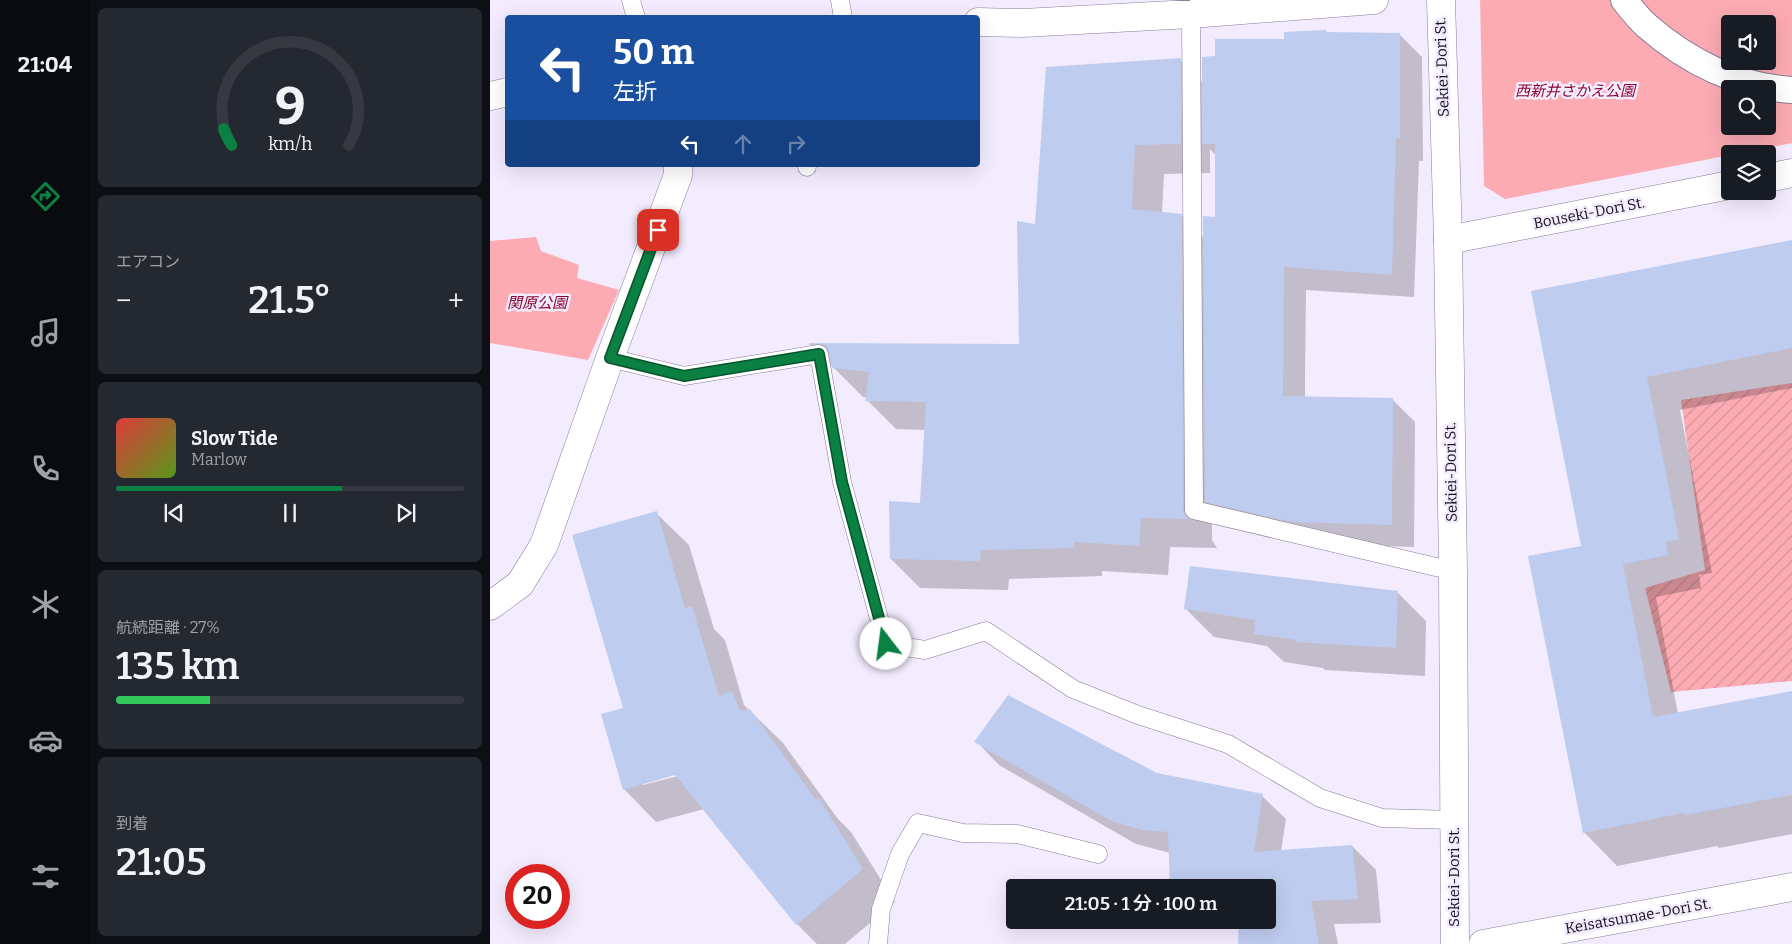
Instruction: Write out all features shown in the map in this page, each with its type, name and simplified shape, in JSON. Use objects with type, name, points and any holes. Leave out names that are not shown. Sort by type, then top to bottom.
[{"type":"street","points":[[980,22],[1023,23],[1191,14],[1374,0]]},
{"type":"street","name":"Sekiei-Dori St.","points":[[1441,0],[1448,240],[1453,571],[1454,944]]},
{"type":"street","points":[[1624,0],[1646,25],[1685,55],[1730,77],[1777,89],[1792,90]]},
{"type":"street","points":[[490,96],[505,93]]},
{"type":"street","points":[[490,606],[520,584],[544,545],[610,358],[678,175],[678,167]]},
{"type":"street","points":[[1776,176],[1792,173]]},
{"type":"street","name":"Bouseki-Dori St.","points":[[1448,240],[1721,187]]},
{"type":"street","name":"Keisatsumae-Dori St.","points":[[1483,944],[1792,887]]},
{"type":"lane","points":[[631,0],[635,15]]},
{"type":"lane","points":[[840,0],[842,15]]},
{"type":"lane","points":[[1191,14],[1194,510],[1453,571]]},
{"type":"lane","points":[[610,358],[684,376],[819,354],[842,482],[886,644],[925,650],[986,631],[1073,689],[1138,715],[1228,744],[1320,798],[1382,818],[1454,820]]},
{"type":"lane","points":[[878,944],[881,909],[900,854],[918,823],[963,833],[1017,834],[1098,854]]},
{"type":"green space","name":"西新井さかえ公園","points":[[1480,0],[1792,0],[1792,143],[1776,146],[1721,145],[1721,157],[1505,199],[1484,186]]},
{"type":"green space","name":"関原公園","points":[[536,237],[541,251],[579,265],[577,278],[619,290],[588,360],[490,343],[490,241]]},
{"type":"green space","points":[[1792,383],[1792,681],[1671,692],[1645,588],[1705,570],[1681,400]]},
{"type":"building","points":[[1326,30],[1326,32],[1400,33],[1400,139],[1396,139],[1392,275],[1284,267],[1283,396],[1393,398],[1392,525],[1292,522],[1205,502],[1203,216],[1215,217],[1215,144],[1202,144],[1202,57],[1215,56],[1215,39],[1284,39],[1284,32]]},
{"type":"building","points":[[1181,58],[1181,144],[1135,145],[1132,209],[1182,214],[1183,510],[1190,519],[1141,518],[1139,546],[1074,542],[1074,548],[981,550],[980,561],[890,559],[889,501],[920,503],[926,402],[865,401],[869,372],[832,368],[827,347],[822,344],[809,345],[809,343],[1019,344],[1017,221],[1035,224],[1046,67]]},
{"type":"building","points":[[1792,240],[1792,348],[1647,377],[1679,539],[1666,542],[1668,555],[1623,564],[1653,717],[1792,691],[1792,795],[1685,815],[1684,813],[1583,833],[1528,556],[1581,546],[1531,291]]},
{"type":"building","points":[[657,511],[685,608],[692,606],[719,696],[732,691],[740,711],[750,709],[816,800],[819,798],[863,869],[796,925],[675,775],[623,790],[601,714],[623,708],[572,535]]},
{"type":"building","points":[[1190,566],[1398,591],[1396,648],[1295,642],[1295,640],[1254,634],[1255,620],[1184,609]]},
{"type":"building","points":[[1008,695],[1157,773],[1263,794],[1254,852],[1352,845],[1358,899],[1311,901],[1319,944],[1238,944],[1239,929],[1276,929],[1276,879],[1170,879],[1168,832],[1142,830],[1111,821],[974,742]]},
{"type":"route","points":[[658,230],[610,358],[684,376],[819,354],[842,482],[886,644]]}]
